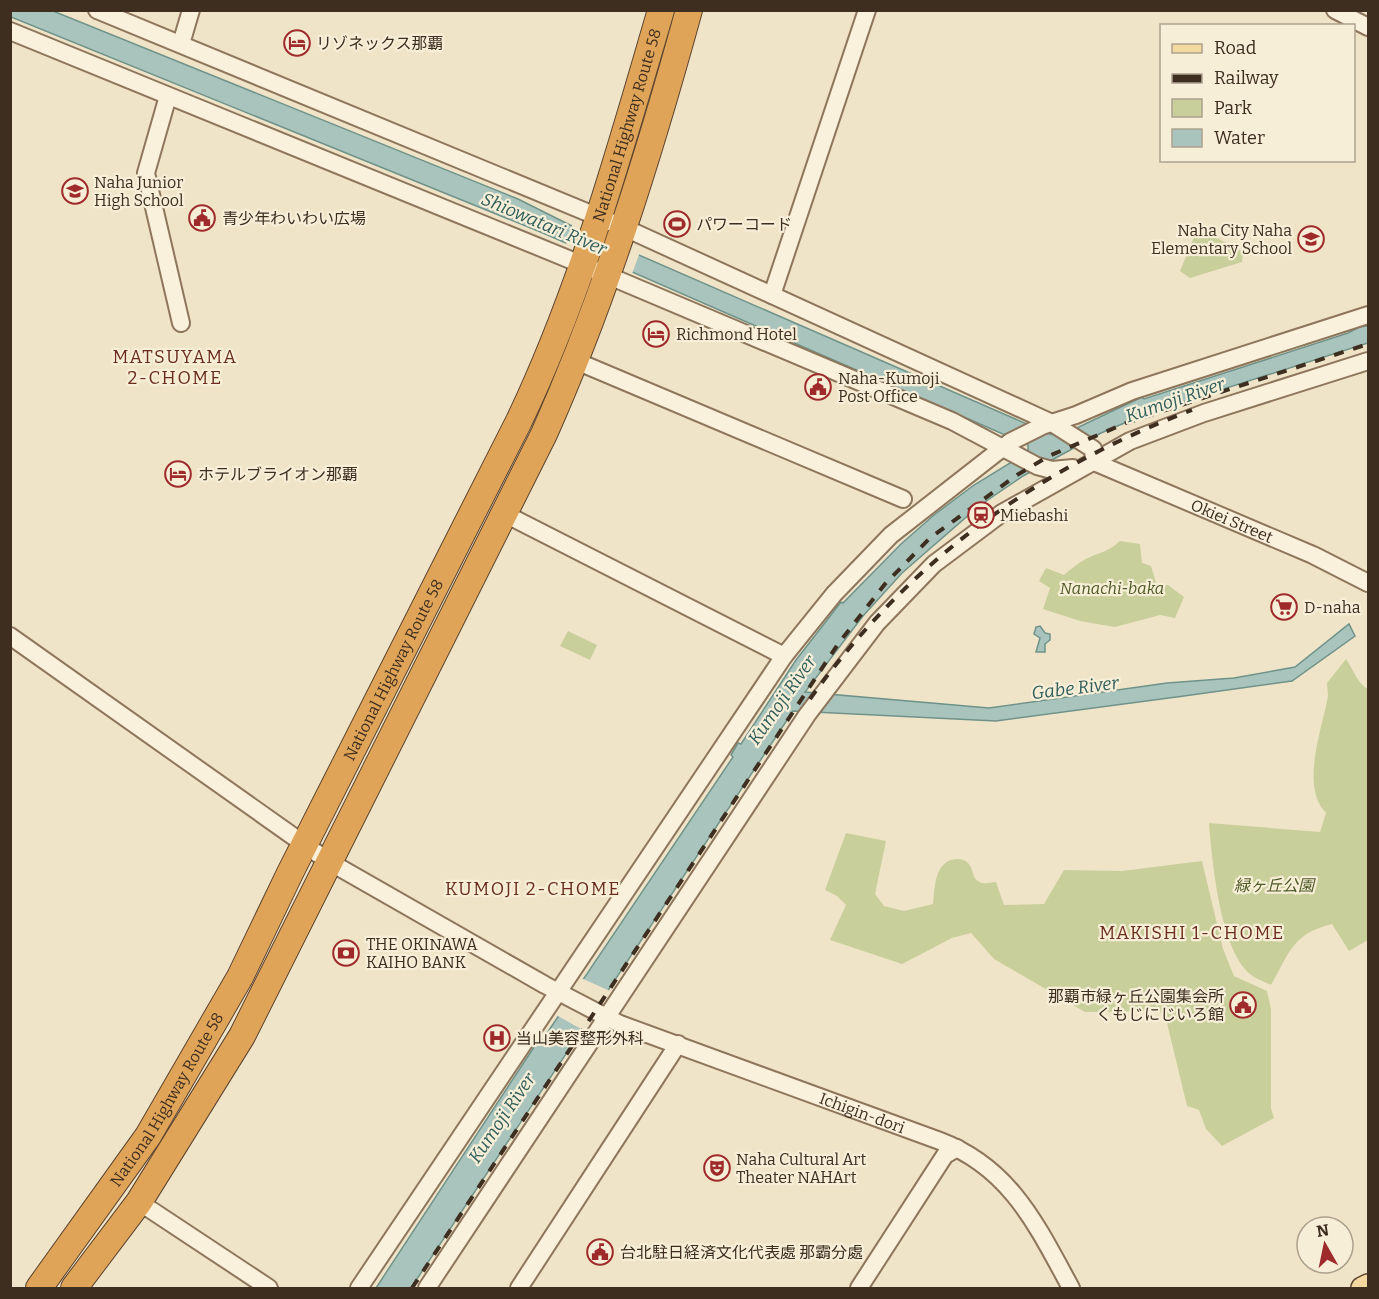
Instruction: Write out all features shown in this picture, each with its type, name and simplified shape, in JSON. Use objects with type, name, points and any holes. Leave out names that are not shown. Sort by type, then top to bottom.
[{"type":"highway","name":"National Highway Route 58","points":[[39,1288],[148,1136],[240,977],[519,421],[551,350],[591,242],[661,10]]},
{"type":"highway","name":"National Highway Route 58","points":[[74,1288],[139,1202],[242,1036],[544,434],[576,361],[616,253],[651,145],[689,10]]},
{"type":"main road","points":[[1362,1288],[1368,1285]]},
{"type":"street","points":[[97,10],[374,127],[591,242],[1052,470],[1168,426],[1368,361]]},
{"type":"street","points":[[181,44],[191,10]]},
{"type":"street","points":[[772,295],[867,10]]},
{"type":"street","points":[[1335,10],[1368,27]]},
{"type":"street","points":[[10,31],[168,96],[591,242],[616,253]]},
{"type":"street","points":[[168,96],[146,173],[181,323]]},
{"type":"street","name":"Okiei Street","points":[[616,253],[772,295],[1053,426],[1093,455],[1368,583]]},
{"type":"street","points":[[359,1288],[562,994],[784,656],[834,594],[891,535],[1009,448],[1053,426],[1157,383],[1368,315]]},
{"type":"street","points":[[576,361],[903,499]]},
{"type":"street","points":[[427,1288],[601,1015],[807,715],[877,623],[934,564],[1002,513],[1093,455]]},
{"type":"street","points":[[503,513],[784,656]]},
{"type":"street","name":"Ichigin-dori","points":[[10,636],[328,861],[562,994],[601,1015],[957,1148],[993,1173],[1024,1206],[1071,1288]]},
{"type":"street","points":[[519,1288],[678,1044]]},
{"type":"street","points":[[860,1288],[945,1155],[957,1148]]},
{"type":"street","points":[[139,1202],[269,1288]]},
{"type":"green space","points":[[1204,231],[1243,252],[1242,262],[1190,278],[1180,271],[1195,235]]},
{"type":"green space","name":"Nanachi-baka","points":[[1120,541],[1140,544],[1142,563],[1151,566],[1157,586],[1168,585],[1184,597],[1175,618],[1160,615],[1115,627],[1080,621],[1043,609],[1050,588],[1039,581],[1046,568],[1064,575],[1089,557],[1107,550]]},
{"type":"green space","points":[[568,631],[597,645],[590,660],[560,646]]},
{"type":"green space","name":"緑ヶ丘公園","points":[[1346,659],[1358,680],[1368,689],[1368,940],[1349,951],[1332,924],[1308,933],[1288,954],[1271,985],[1250,974],[1231,945],[1215,881],[1209,823],[1320,832],[1326,813],[1318,802],[1314,788],[1315,757],[1328,696],[1327,683]]},
{"type":"green space","name":"緑ヶ丘公園","points":[[846,833],[886,841],[875,894],[884,906],[904,911],[933,904],[935,883],[940,869],[949,861],[957,859],[968,863],[979,882],[996,882],[1004,905],[1044,904],[1064,870],[1122,871],[1202,861],[1223,949],[1234,976],[1267,991],[1271,1009],[1271,1108],[1274,1118],[1222,1146],[1206,1129],[1199,1110],[1187,1106],[1167,1023],[1160,1011],[1085,1012],[994,959],[971,933],[952,938],[902,964],[830,940],[846,905],[837,896],[825,890]]},
{"type":"water","points":[[10,11],[53,11],[518,199],[570,225],[1050,434],[1060,436],[1142,397],[1144,399],[1348,333],[1361,326],[1368,326],[1368,343],[1148,413],[1101,433],[1023,476],[979,506],[902,573],[863,616],[805,692],[989,708],[1167,683],[1234,678],[1295,667],[1349,624],[1355,636],[1292,681],[1184,696],[996,721],[793,711],[411,1288],[376,1288],[538,1041],[541,1042],[733,757],[731,755],[738,743],[741,744],[796,660],[841,602],[843,603],[901,544],[934,515],[974,485],[1028,452],[1028,445],[543,233],[11,17]]},
{"type":"water","points":[[1040,626],[1045,633],[1050,634],[1050,640],[1045,644],[1045,652],[1036,652],[1040,638],[1034,634],[1036,627]]},
{"type":"pier","points":[[573,223],[640,252],[632,274],[566,244]]},
{"type":"pier","points":[[581,978],[610,991],[583,1030],[556,1015]]},
{"type":"railway","points":[[412,1288],[838,644],[885,584],[930,538],[1017,475],[1049,456],[1126,423],[1368,344]]},
{"type":"railway","points":[[810,699],[848,650],[889,605],[932,563],[979,526],[1028,492],[1080,461],[1192,410]]},
{"type":"place","name":"リゾネックス那覇","points":[[297,43]]},
{"type":"place","name":"Naha Junior High School","points":[[75,191]]},
{"type":"place","name":"青少年わいわい広場","points":[[202,218]]},
{"type":"place","name":"パワーコード","points":[[677,224]]},
{"type":"place","name":"Naha City Naha Elementary School","points":[[1311,239]]},
{"type":"place","name":"Richmond Hotel","points":[[656,334]]},
{"type":"place","name":"Naha-Kumoji Post Office","points":[[818,387]]},
{"type":"place","name":"ホテルブライオン那覇","points":[[178,474]]},
{"type":"place","name":"Miebashi","points":[[981,515]]},
{"type":"place","name":"D-naha","points":[[1284,607]]},
{"type":"place","name":"THE OKINAWA KAIHO BANK","points":[[346,953]]},
{"type":"place","name":"那覇市緑ヶ丘公園集会所 くもじにじいろ館","points":[[1243,1005]]},
{"type":"place","name":"当山美容整形外科","points":[[497,1038]]},
{"type":"place","name":"Naha Cultural Art Theater NAHArt","points":[[717,1168]]},
{"type":"place","name":"台北駐日経済文化代表處 那霸分處","points":[[600,1252]]},
{"type":"district","name":"MATSUYAMA 2-CHOME","points":[[175,367]]},
{"type":"district","name":"KUMOJI 2-CHOME","points":[[533,889]]},
{"type":"district","name":"MAKISHI 1-CHOME","points":[[1192,933]]},
{"type":"water label","name":"Shiowatari River","points":[[544,224]]},
{"type":"water label","name":"Kumoji River","points":[[1175,400]]},
{"type":"water label","name":"Gabe River","points":[[1075,688]]},
{"type":"water label","name":"Kumoji River","points":[[782,700]]},
{"type":"water label","name":"Kumoji River","points":[[502,1118]]}]
